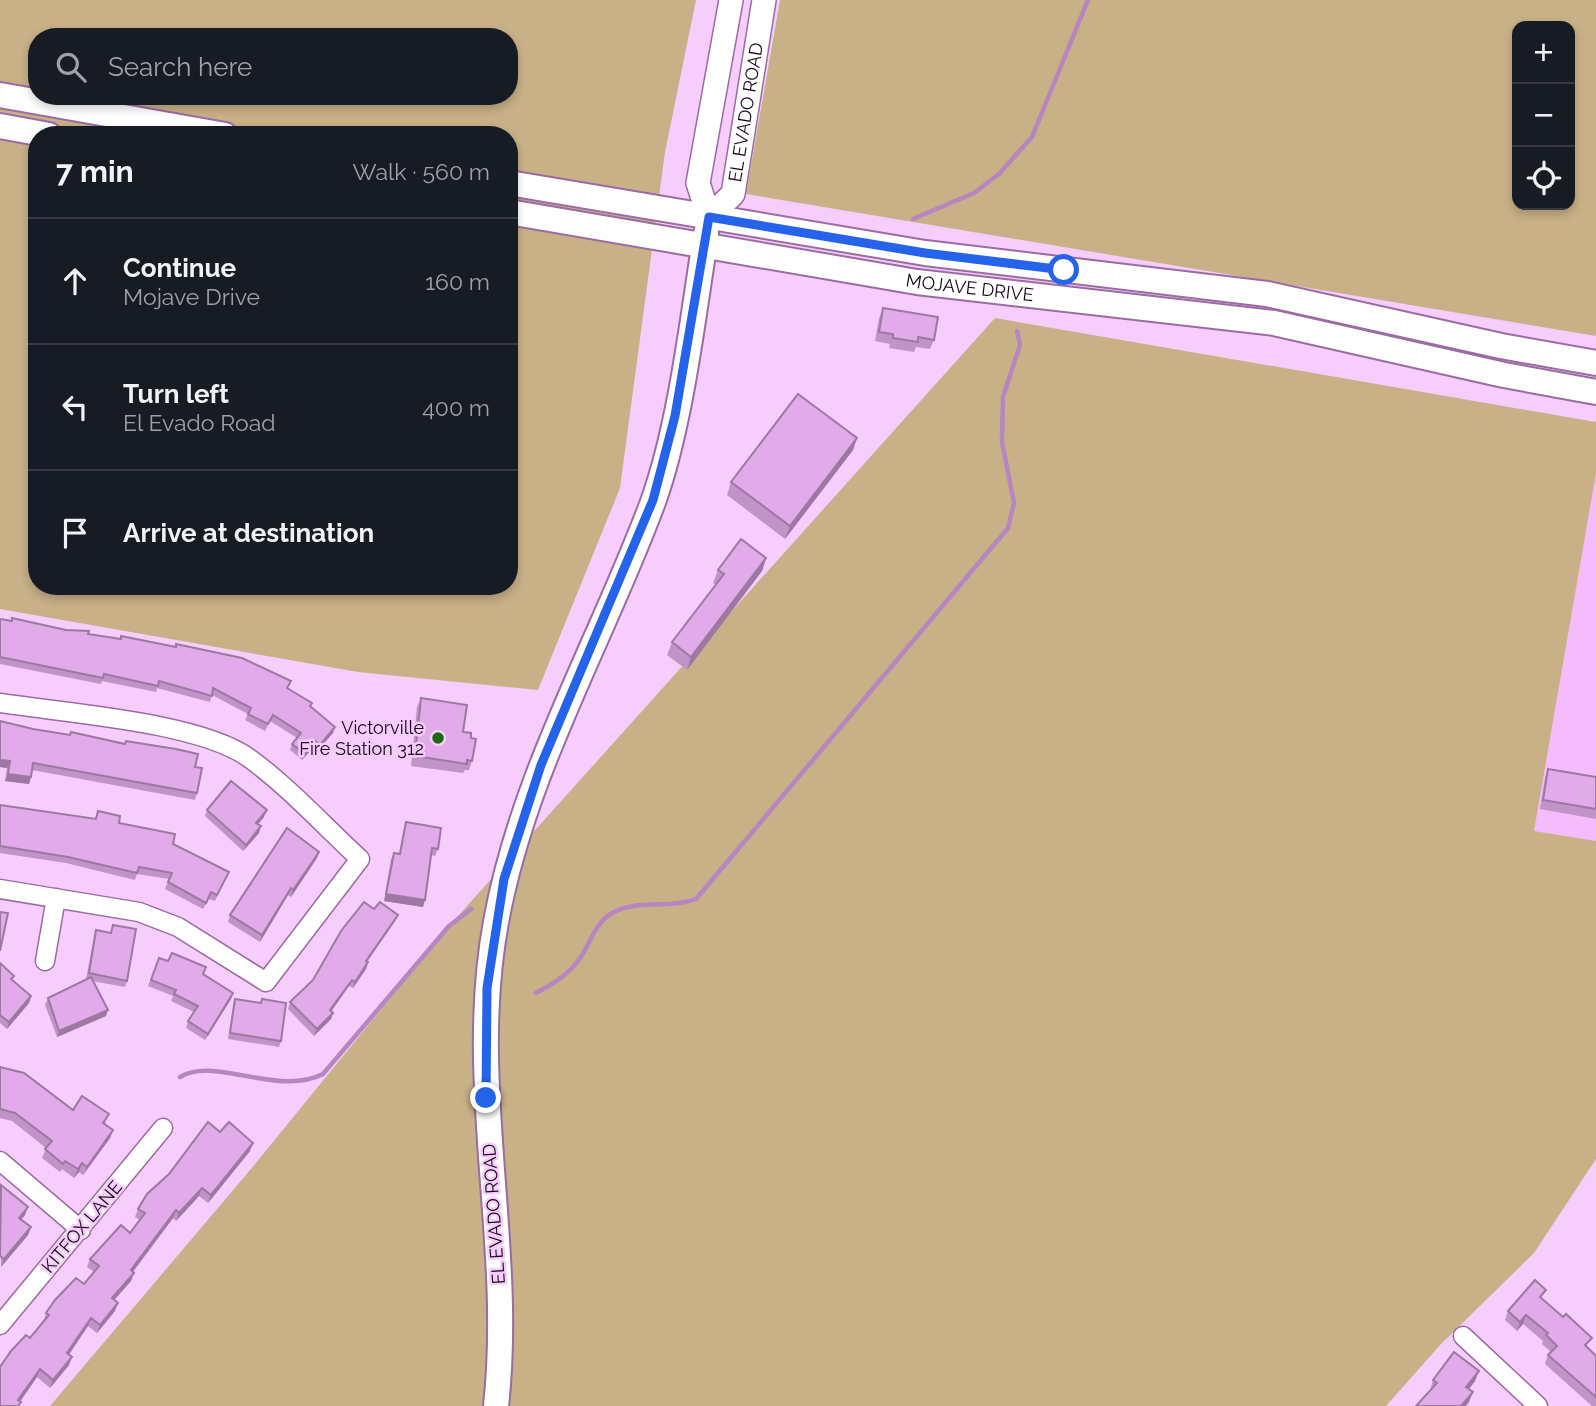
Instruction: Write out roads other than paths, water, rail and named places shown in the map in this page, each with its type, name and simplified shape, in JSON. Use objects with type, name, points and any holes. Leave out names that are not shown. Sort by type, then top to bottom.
[{"type":"main road","points":[[0,96],[28,101]]},
{"type":"main road","points":[[52,105],[173,126]]},
{"type":"main road","points":[[0,126],[28,131]]},
{"type":"main road","name":"MOJAVE DRIVE","points":[[518,185],[917,282],[1274,323],[1504,375],[1596,392]]},
{"type":"main road","name":"MOJAVE DRIVE","points":[[518,213],[925,253],[1267,294],[1501,346],[1596,363]]},
{"type":"main road","name":"EL EVADO ROAD","points":[[496,1406],[500,1297],[484,1043],[495,925],[504,879],[541,765],[653,500],[675,416],[707,232]]},
{"type":"street","name":"EL EVADO ROAD","points":[[707,232],[698,183],[731,0]]},
{"type":"street","name":"EL EVADO ROAD","points":[[707,232],[733,194],[764,0]]},
{"type":"street","points":[[0,704],[189,732],[221,743],[249,758],[360,859],[266,982],[178,927],[139,912],[0,889]]},
{"type":"street","points":[[44,961],[56,898]]},
{"type":"street","name":"KITFOX LANE","points":[[0,1325],[163,1128]]},
{"type":"street","points":[[0,1161],[81,1230]]},
{"type":"street","points":[[1463,1336],[1528,1403]]},
{"type":"waterway","points":[[913,219],[974,193],[999,174],[1032,137],[1088,0]]},
{"type":"waterway","points":[[536,993],[574,966],[596,929],[612,913],[632,906],[696,899],[1008,528],[1014,503],[1002,442],[1003,397],[1020,345],[1017,331]]},
{"type":"waterway","points":[[180,1077],[194,1072],[210,1071],[286,1081],[305,1080],[323,1074],[449,926],[471,909]]},
{"type":"place","name":"Victorville Fire Station 312","points":[[438,738]]}]
